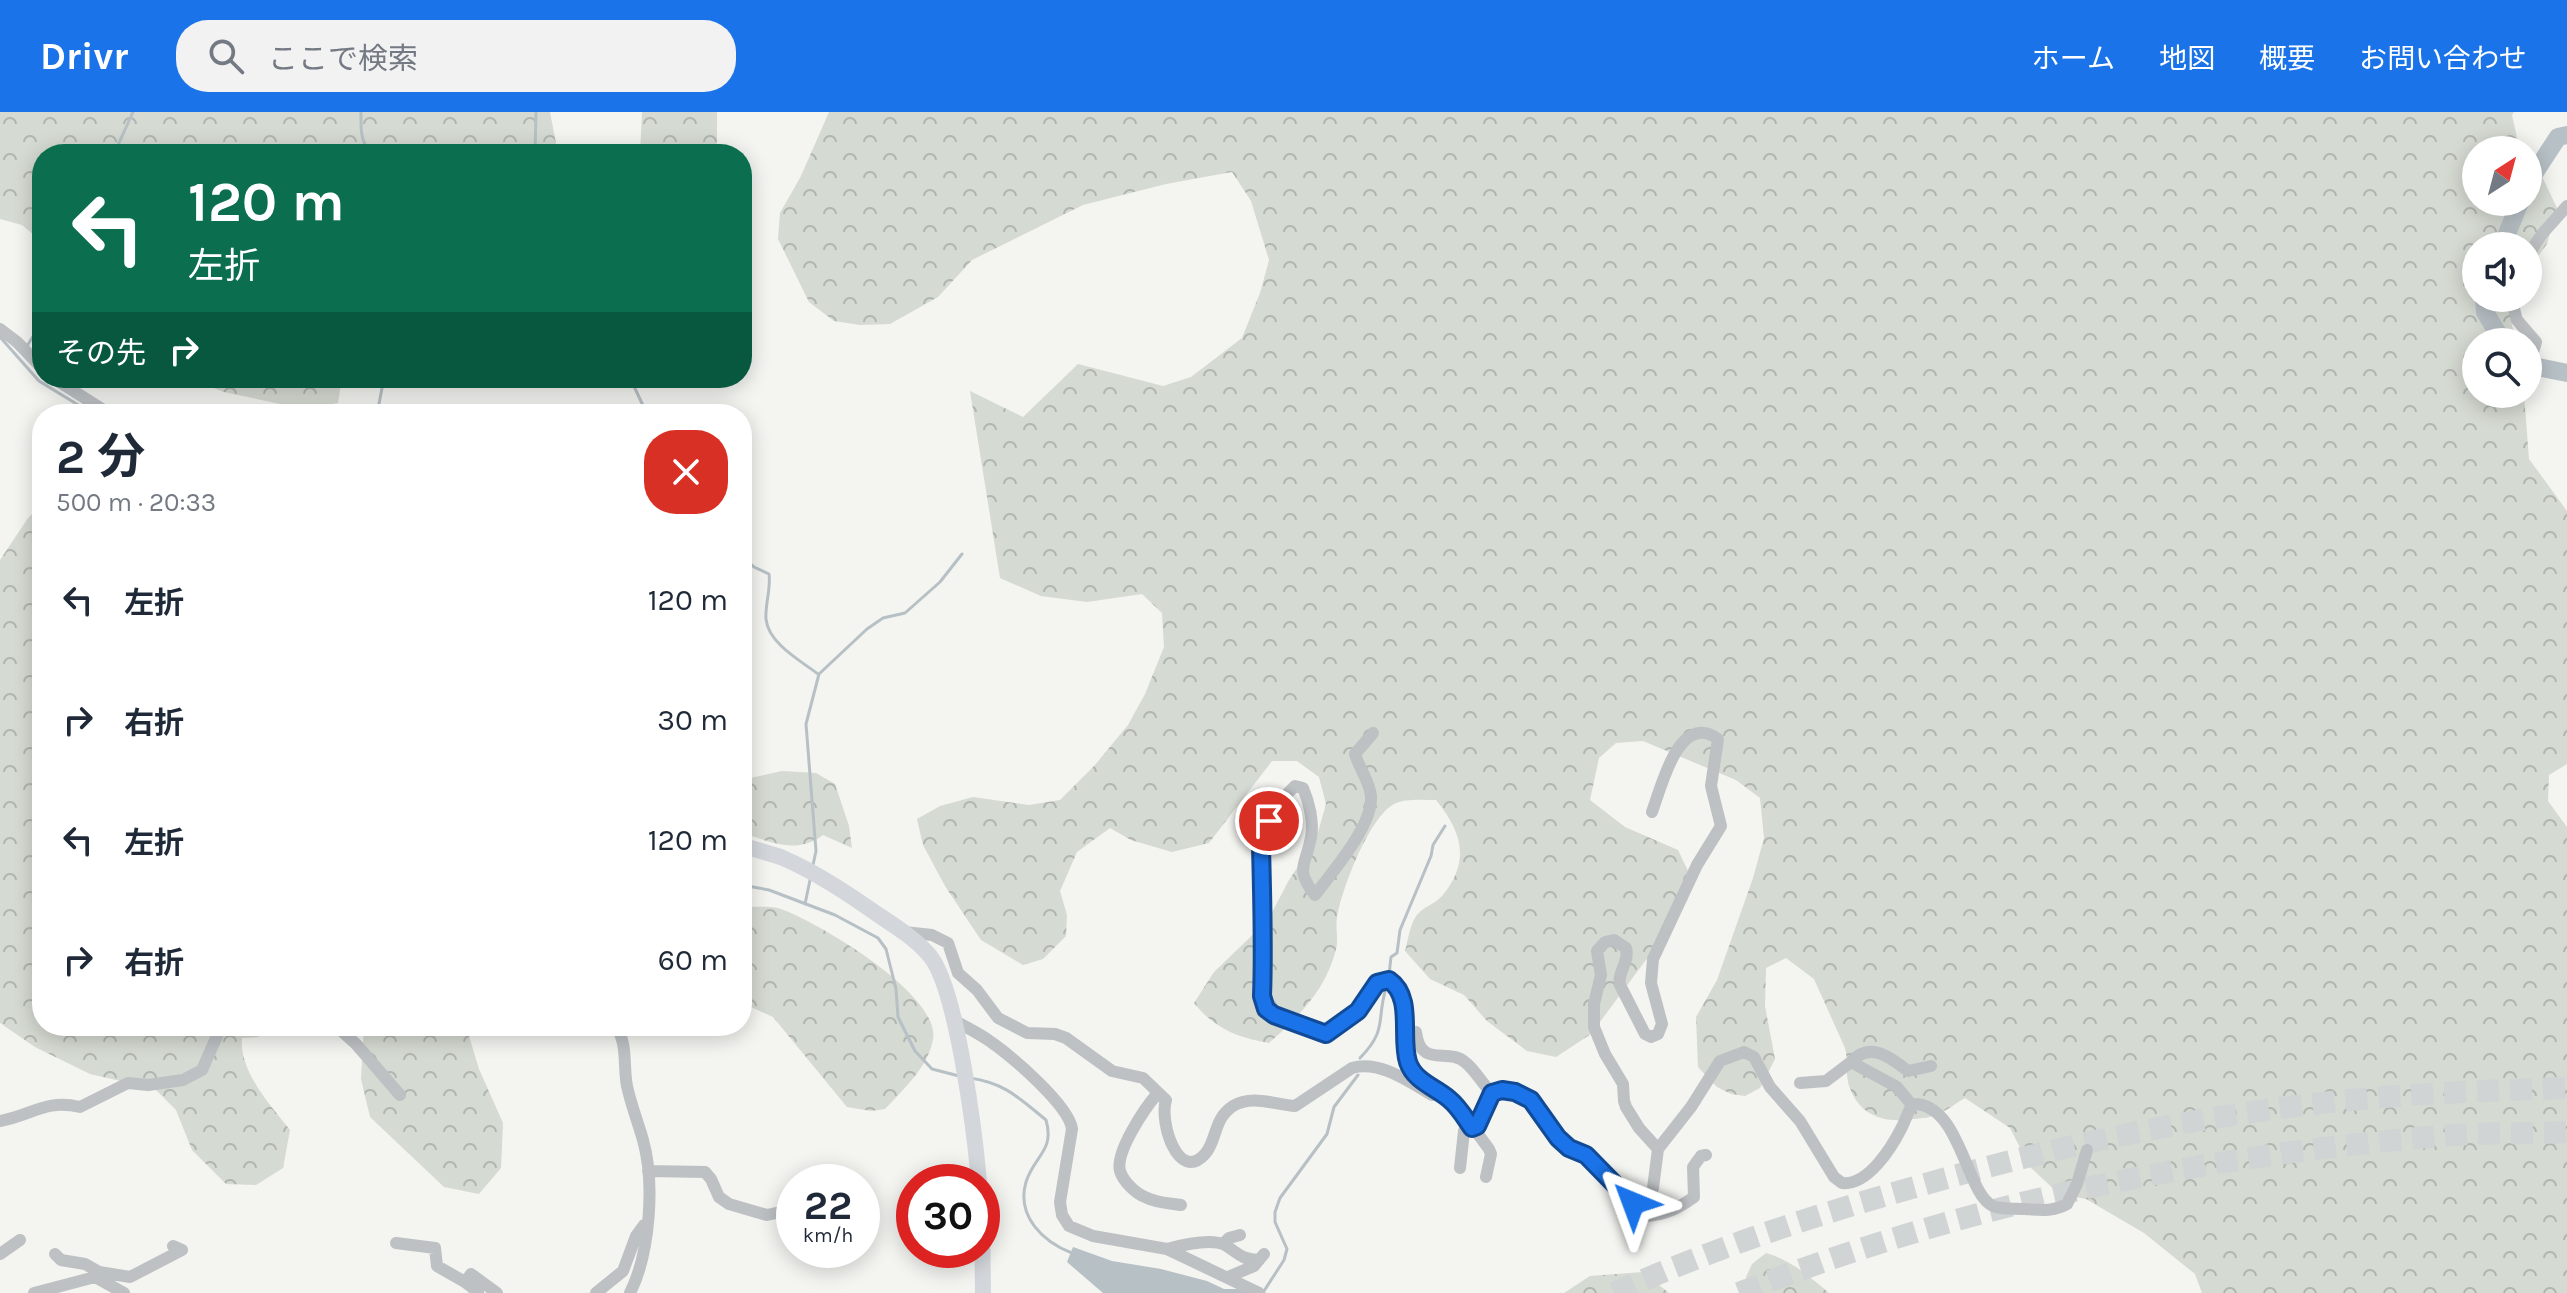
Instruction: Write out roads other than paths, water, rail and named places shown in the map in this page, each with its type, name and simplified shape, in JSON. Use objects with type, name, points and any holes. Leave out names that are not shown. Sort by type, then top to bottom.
[{"type":"street","points":[[2542,234],[2567,206]]},
{"type":"street","points":[[0,329],[32,357]]},
{"type":"street","points":[[69,388],[94,404]]},
{"type":"street","points":[[1652,812],[1673,757],[1689,734],[1708,732],[1718,739],[1711,786],[1721,826],[1697,865],[1653,959],[1651,983],[1662,1024],[1658,1034],[1651,1037],[1645,1034],[1620,985],[1626,948],[1614,940],[1605,942],[1597,951],[1601,975],[1594,1004],[1594,1027],[1605,1054],[1623,1084],[1626,1107],[1658,1149]]},
{"type":"street","points":[[1373,733],[1355,754],[1371,797],[1368,811],[1351,845],[1315,895],[1302,876],[1312,836],[1309,800],[1303,788],[1295,786],[1288,793],[1279,813],[1262,831],[1262,996],[1266,1009],[1274,1015],[1326,1034],[1358,1011],[1377,983],[1389,980],[1399,989],[1409,1066],[1424,1082],[1450,1099],[1468,1129],[1460,1168]]},
{"type":"street","points":[[752,849],[821,877],[904,932],[931,957],[944,986],[962,1062],[977,1164]]},
{"type":"street","points":[[904,932],[932,935],[948,943],[958,973],[977,990],[998,1018],[1027,1033],[1055,1034],[1066,1038],[1112,1071],[1143,1078],[1166,1100],[1164,1111],[1168,1140],[1172,1149],[1188,1160],[1205,1154],[1220,1120],[1233,1106],[1251,1100],[1295,1106],[1352,1068],[1362,1065],[1380,1068],[1431,1095],[1454,1112],[1491,1154],[1486,1177]]},
{"type":"street","points":[[952,1019],[989,1040],[1060,1104],[1071,1121],[1060,1202],[1062,1215],[1069,1226],[1093,1236],[1167,1249],[1259,1293]]},
{"type":"street","points":[[1416,1032],[1418,1046],[1424,1052],[1464,1060],[1492,1093]]},
{"type":"street","points":[[0,1121],[61,1103],[80,1107],[128,1083],[148,1085],[183,1080],[202,1070],[216,1036]]},
{"type":"street","points":[[347,1036],[400,1095]]},
{"type":"street","points":[[620,1036],[625,1046],[626,1081],[631,1107],[643,1140],[648,1171],[642,1261],[630,1293]]},
{"type":"street","points":[[1641,1211],[1649,1203],[1658,1149],[1691,1107],[1720,1061],[1736,1053],[1744,1052],[1754,1057],[1778,1097],[1800,1121],[1834,1177],[1842,1183],[1858,1180],[1870,1170],[1896,1137],[1911,1104]]},
{"type":"street","points":[[1800,1083],[1826,1081],[1865,1052],[1888,1055],[1908,1071],[1931,1066]]},
{"type":"street","points":[[1851,1062],[1897,1087],[1911,1104]]},
{"type":"street","points":[[1468,1129],[1477,1126],[1492,1093],[1502,1090],[1515,1092],[1531,1100],[1558,1138],[1569,1148],[1586,1155],[1647,1216],[1675,1211],[1694,1197],[1693,1167],[1701,1156],[1706,1155]]},
{"type":"street","points":[[1157,1094],[1138,1118],[1119,1169],[1125,1180],[1142,1196],[1181,1205]]},
{"type":"street","points":[[1911,1104],[1926,1104],[1934,1109],[1967,1160],[1983,1200],[1994,1207],[2050,1211],[2067,1204],[2077,1184],[2087,1150]]},
{"type":"street","points":[[648,1171],[705,1172],[719,1197],[729,1204],[767,1215],[776,1213]]},
{"type":"street","points":[[596,1293],[623,1271],[636,1236],[646,1222]]},
{"type":"street","points":[[1223,1244],[1229,1238],[1240,1235]]},
{"type":"street","points":[[0,1254],[20,1240]]},
{"type":"street","points":[[396,1243],[435,1248],[437,1266],[478,1292]]},
{"type":"street","points":[[1167,1249],[1183,1245],[1223,1244],[1244,1260],[1262,1257],[1234,1280]]},
{"type":"street","points":[[34,1293],[97,1274],[130,1277],[182,1250],[173,1246]]},
{"type":"street","points":[[55,1254],[61,1260],[85,1264],[108,1289],[124,1293]]},
{"type":"street","points":[[983,1268],[983,1293]]},
{"type":"street","points":[[465,1282],[471,1274],[497,1293]]},
{"type":"waterway","points":[[119,144],[133,112]]},
{"type":"waterway","points":[[361,112],[365,144]]},
{"type":"waterway","points":[[535,144],[536,112]]},
{"type":"waterway","points":[[2542,162],[2558,137],[2567,135]]},
{"type":"waterway","points":[[2508,232],[2514,216]]},
{"type":"waterway","points":[[2485,312],[2495,328]]},
{"type":"waterway","points":[[0,337],[32,373]]},
{"type":"waterway","points":[[27,346],[32,338]]},
{"type":"waterway","points":[[2542,368],[2567,373]]},
{"type":"waterway","points":[[50,388],[77,404]]},
{"type":"waterway","points":[[379,404],[382,388]]},
{"type":"waterway","points":[[635,388],[642,404]]},
{"type":"waterway","points":[[813,865],[816,851],[806,724],[819,674],[867,629],[883,618],[905,613],[940,582],[962,554]]},
{"type":"waterway","points":[[752,565],[769,574],[768,628],[786,651],[818,674]]},
{"type":"waterway","points":[[1389,975],[1391,957],[1397,953],[1400,930],[1433,845],[1445,826]]},
{"type":"waterway","points":[[805,904],[810,880]]},
{"type":"waterway","points":[[752,887],[769,890],[835,915],[878,938],[886,949],[896,989],[898,1017],[915,1051],[932,1069],[959,1076]]},
{"type":"waterway","points":[[1360,1058],[1378,1032],[1386,988]]},
{"type":"waterway","points":[[1264,1291],[1284,1260],[1287,1249],[1275,1222],[1280,1198],[1327,1134],[1334,1107],[1358,1075]]},
{"type":"waterway","points":[[970,1078],[1002,1088],[1046,1120],[1048,1139],[1026,1182],[1025,1206],[1042,1235],[1072,1253]]},
{"type":"tunnel","points":[[1614,1293],[1728,1247],[1844,1208],[2086,1143],[2211,1118],[2292,1106],[2370,1098],[2567,1088]]},
{"type":"tunnel","points":[[1739,1293],[1909,1234],[1996,1209],[2172,1171],[2350,1145],[2456,1135],[2567,1132]]}]
